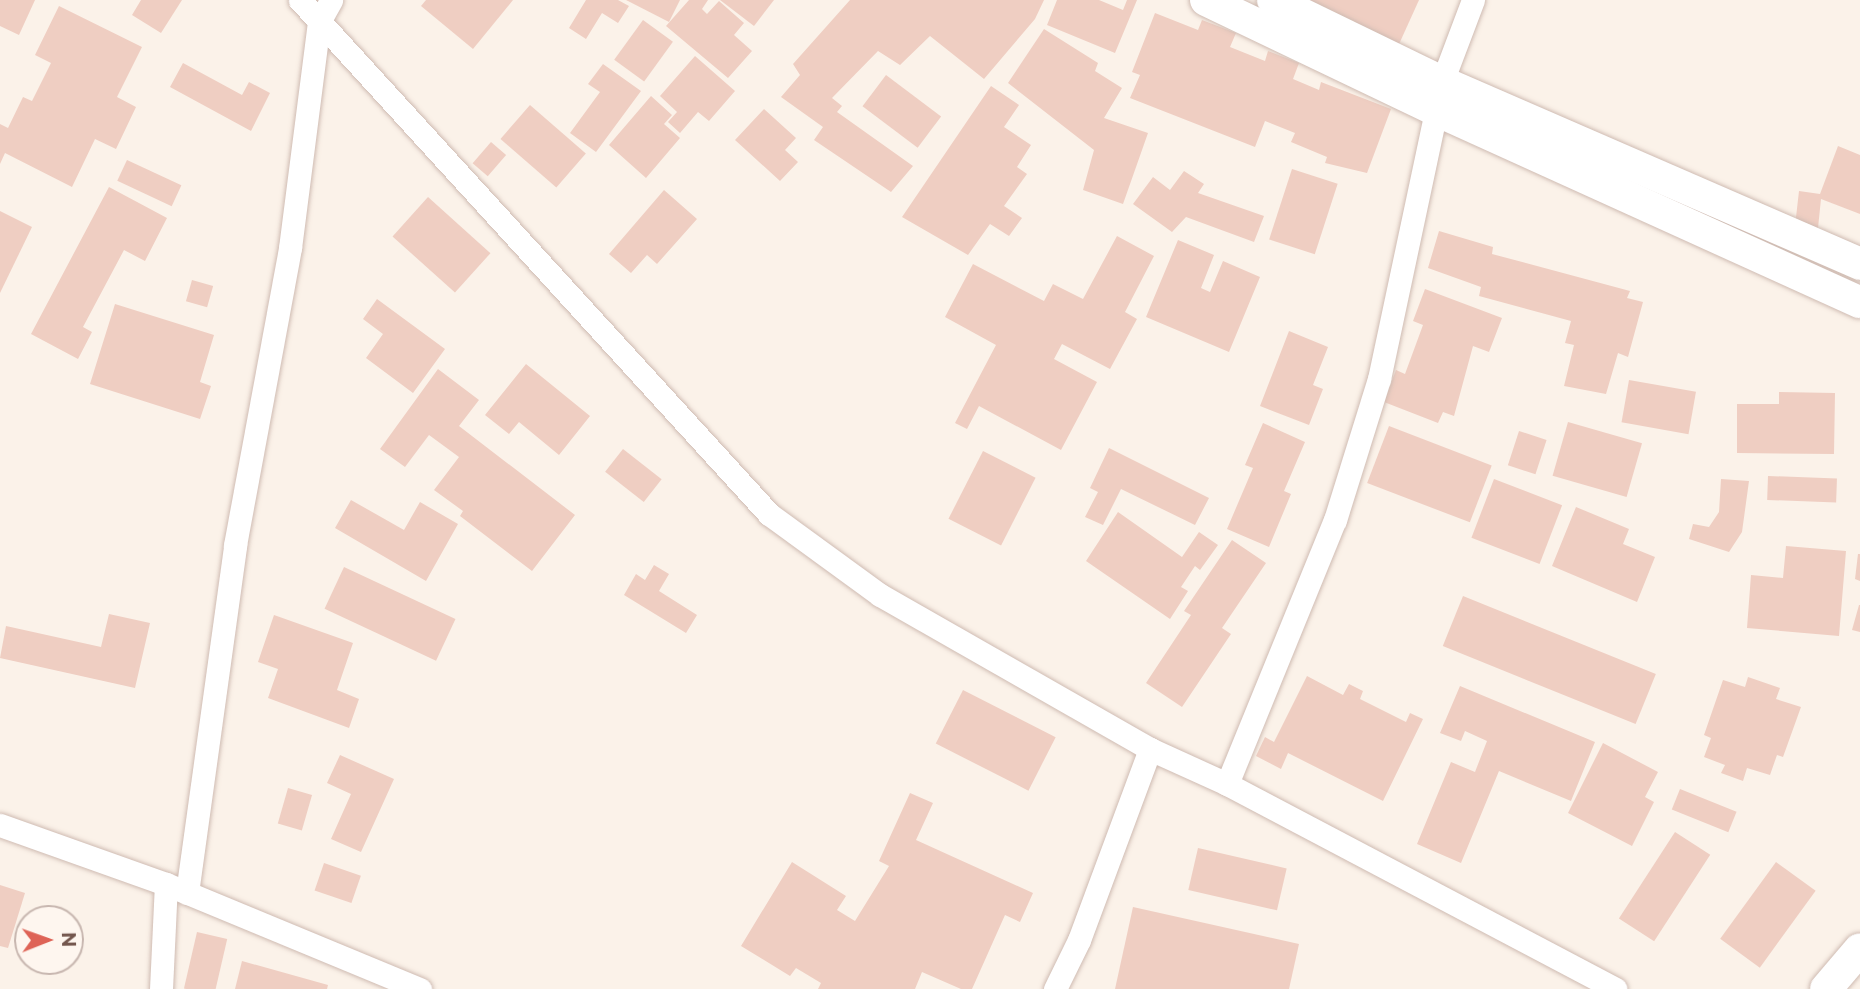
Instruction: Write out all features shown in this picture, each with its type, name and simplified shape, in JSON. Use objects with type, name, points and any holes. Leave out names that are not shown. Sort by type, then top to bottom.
[{"type":"street","points":[[300,0],[769,514],[880,595],[1150,748],[1227,784],[1615,989]]},
{"type":"street","points":[[161,989],[235,545],[290,248],[319,22],[331,0]]},
{"type":"street","points":[[1206,0],[1860,264]]},
{"type":"street","points":[[1273,0],[1439,96],[1860,302]]},
{"type":"street","points":[[1227,784],[1335,520],[1367,417],[1439,96],[1473,0]]},
{"type":"street","points":[[1055,989],[1079,940],[1150,748]]},
{"type":"street","points":[[0,825],[176,889],[420,989]]},
{"type":"street","points":[[1826,989],[1860,949]]},
{"type":"building","points":[[0,0],[35,0],[19,35],[0,26]]},
{"type":"building","points":[[141,0],[182,0],[161,33],[132,15]]},
{"type":"building","points":[[426,0],[513,0],[473,49],[421,6]]},
{"type":"building","points":[[586,0],[618,0],[629,6],[618,23],[602,13],[586,39],[569,28]]},
{"type":"building","points":[[626,0],[680,0],[669,22]]},
{"type":"building","points":[[689,0],[708,0],[702,9],[707,14],[719,1],[744,23],[734,35],[752,51],[728,78],[666,26]]},
{"type":"building","points":[[720,0],[774,0],[754,26]]},
{"type":"building","points":[[850,0],[1044,0],[1035,19],[984,79],[930,36],[900,65],[878,51],[832,98],[842,106],[837,112],[913,166],[891,192],[814,140],[823,127],[781,97],[800,75],[793,64]]},
{"type":"building","points":[[1057,0],[1099,0],[1123,10],[1127,0],[1137,0],[1115,53],[1047,25]]},
{"type":"building","points":[[1277,0],[1419,0],[1395,53]]},
{"type":"building","points":[[59,6],[142,47],[117,97],[136,107],[116,149],[95,139],[72,187],[5,153],[0,164],[0,124],[8,128],[23,97],[32,101],[51,63],[35,55]]},
{"type":"building","points":[[1155,13],[1198,30],[1202,20],[1236,33],[1230,47],[1265,61],[1268,51],[1299,63],[1293,79],[1319,90],[1321,82],[1391,109],[1367,173],[1325,163],[1327,157],[1291,142],[1295,133],[1265,121],[1255,147],[1130,98],[1140,75],[1132,72]]},
{"type":"building","points":[[643,20],[673,42],[644,81],[614,60]]},
{"type":"building","points":[[1044,29],[1098,63],[1095,71],[1122,88],[1104,118],[1148,133],[1123,204],[1083,190],[1094,150],[1008,83]]},
{"type":"building","points":[[695,56],[735,91],[709,121],[698,112],[680,133],[668,122],[677,112],[660,96]]},
{"type":"building","points":[[183,63],[242,95],[249,82],[270,93],[251,131],[170,87]]},
{"type":"building","points":[[603,64],[641,91],[596,152],[570,133],[600,92],[588,84]]},
{"type":"building","points":[[886,75],[941,117],[918,148],[863,106]]},
{"type":"building","points":[[991,86],[1019,105],[1004,127],[1031,145],[1017,167],[1027,174],[1004,206],[1022,218],[1009,236],[990,224],[968,255],[902,217]]},
{"type":"building","points":[[651,96],[672,115],[664,124],[680,138],[646,178],[609,145]]},
{"type":"building","points":[[530,105],[586,154],[556,188],[500,139]]},
{"type":"building","points":[[764,109],[796,138],[785,150],[798,162],[780,181],[735,140]]},
{"type":"building","points":[[491,142],[506,155],[488,176],[473,163]]},
{"type":"building","points":[[1838,146],[1860,155],[1860,214],[1821,199],[1818,228],[1795,226],[1799,191],[1820,194]]},
{"type":"building","points":[[127,160],[181,185],[172,206],[117,181]]},
{"type":"building","points":[[1292,169],[1338,184],[1315,254],[1269,239]]},
{"type":"building","points":[[1184,171],[1204,184],[1198,193],[1264,216],[1254,242],[1186,217],[1172,232],[1133,204],[1153,177],[1170,190]]},
{"type":"building","points":[[109,187],[167,218],[145,261],[124,250],[83,327],[92,332],[78,359],[31,334]]},
{"type":"building","points":[[664,190],[697,219],[657,264],[647,255],[631,273],[609,254]]},
{"type":"building","points":[[428,197],[490,253],[455,293],[393,236]]},
{"type":"building","points":[[0,211],[32,227],[0,293]]},
{"type":"building","points":[[1439,231],[1493,247],[1492,254],[1630,291],[1627,298],[1643,302],[1628,357],[1618,353],[1606,394],[1564,386],[1574,345],[1565,343],[1571,321],[1479,296],[1481,287],[1428,268]]},
{"type":"building","points":[[1117,236],[1154,256],[1125,312],[1137,319],[1110,369],[1062,344],[1054,359],[1097,382],[1061,450],[979,406],[967,429],[955,423],[996,345],[945,317],[973,264],[1044,301],[1053,284],[1083,299]]},
{"type":"building","points":[[1178,240],[1214,255],[1201,288],[1210,292],[1223,261],[1260,277],[1229,352],[1146,317]]},
{"type":"building","points":[[192,280],[213,286],[207,307],[186,301]]},
{"type":"building","points":[[1425,289],[1502,318],[1489,352],[1473,346],[1454,416],[1443,412],[1438,423],[1384,402],[1396,370],[1405,374],[1423,325],[1413,321]]},
{"type":"building","points":[[377,299],[445,349],[413,393],[366,358],[383,334],[363,319]]},
{"type":"building","points":[[115,304],[214,335],[200,382],[211,386],[200,419],[90,384]]},
{"type":"building","points":[[1289,331],[1328,347],[1313,385],[1323,389],[1309,425],[1260,406]]},
{"type":"building","points":[[526,364],[590,416],[559,455],[519,422],[509,434],[485,415]]},
{"type":"building","points":[[438,369],[479,400],[459,426],[575,515],[532,571],[460,516],[463,511],[434,490],[459,457],[429,435],[405,467],[380,449]]},
{"type":"building","points":[[1629,380],[1696,392],[1689,434],[1622,422]]},
{"type":"building","points":[[1779,392],[1835,393],[1834,454],[1737,453],[1737,404],[1779,404]]},
{"type":"building","points":[[1568,422],[1642,443],[1627,497],[1553,476]]},
{"type":"building","points":[[1263,423],[1305,442],[1284,491],[1291,494],[1269,547],[1227,529],[1253,468],[1245,465]]},
{"type":"building","points":[[1389,426],[1492,465],[1470,522],[1367,483]]},
{"type":"building","points":[[1519,431],[1547,440],[1535,474],[1508,465]]},
{"type":"building","points":[[1109,448],[1209,498],[1195,525],[1121,489],[1103,525],[1085,517],[1098,492],[1090,488]]},
{"type":"building","points":[[623,449],[662,479],[644,502],[605,472]]},
{"type":"building","points":[[983,451],[1036,478],[1001,546],[948,519]]},
{"type":"building","points":[[1768,476],[1837,478],[1836,502],[1767,500]]},
{"type":"building","points":[[1494,479],[1562,505],[1540,564],[1471,538]]},
{"type":"building","points":[[1721,479],[1749,481],[1742,532],[1729,552],[1689,539],[1693,524],[1709,527],[1719,512]]},
{"type":"building","points":[[351,500],[404,530],[420,502],[458,524],[426,581],[335,528]]},
{"type":"building","points":[[1576,507],[1629,529],[1623,544],[1655,557],[1637,602],[1552,566]]},
{"type":"building","points":[[1118,512],[1182,557],[1199,532],[1218,545],[1200,570],[1195,566],[1181,587],[1188,591],[1170,619],[1086,561]]},
{"type":"building","points":[[1232,540],[1266,563],[1222,628],[1231,634],[1182,707],[1146,683],[1191,615],[1184,611]]},
{"type":"building","points":[[1786,546],[1846,551],[1839,636],[1747,628],[1751,575],[1783,578]]},
{"type":"building","points":[[1860,554],[1860,581],[1855,579]]},
{"type":"building","points":[[654,565],[669,574],[659,591],[697,615],[686,633],[624,595],[636,574],[645,580]]},
{"type":"building","points":[[344,567],[455,619],[436,661],[325,609]]},
{"type":"building","points":[[1463,596],[1656,674],[1636,724],[1443,646]]},
{"type":"building","points":[[1860,605],[1860,632],[1852,630]]},
{"type":"building","points":[[109,614],[150,623],[135,688],[0,658],[6,626],[101,647]]},
{"type":"building","points":[[274,615],[353,643],[337,690],[359,699],[349,728],[268,698],[278,669],[258,662]]},
{"type":"building","points":[[1307,676],[1343,695],[1349,684],[1363,691],[1360,699],[1406,722],[1410,713],[1423,719],[1383,801],[1288,753],[1281,769],[1256,756],[1265,737],[1274,742]]},
{"type":"building","points":[[1748,677],[1780,688],[1776,699],[1801,707],[1783,757],[1777,755],[1770,775],[1747,768],[1743,781],[1721,773],[1725,765],[1704,757],[1711,738],[1704,735],[1723,680],[1745,687]]},
{"type":"building","points":[[1460,686],[1595,742],[1571,801],[1499,771],[1461,863],[1417,844],[1451,762],[1475,772],[1487,741],[1465,731],[1461,741],[1440,733]]},
{"type":"building","points":[[963,690],[1056,737],[1028,791],[936,743]]},
{"type":"building","points":[[1603,743],[1658,772],[1645,797],[1654,802],[1632,846],[1568,813]]},
{"type":"building","points":[[340,755],[394,779],[361,852],[331,839],[351,794],[327,783]]},
{"type":"building","points":[[288,788],[312,795],[302,830],[278,824]]},
{"type":"building","points":[[1680,789],[1737,812],[1728,832],[1672,809]]},
{"type":"building","points":[[910,793],[933,803],[916,840],[1033,893],[1020,922],[1005,915],[972,989],[961,989],[922,972],[915,989],[818,989],[821,983],[796,968],[790,976],[741,946],[792,862],[846,896],[837,910],[855,921],[889,866],[879,861]]},
{"type":"building","points":[[1675,832],[1710,855],[1654,941],[1619,918]]},
{"type":"building","points":[[1198,848],[1287,868],[1277,910],[1188,890]]},
{"type":"building","points":[[1776,862],[1816,891],[1760,968],[1720,939]]},
{"type":"building","points":[[324,863],[361,876],[351,903],[315,890]]},
{"type":"building","points":[[0,885],[25,893],[21,905],[14,905],[14,929],[8,948],[0,946]]},
{"type":"building","points":[[1133,907],[1299,944],[1289,989],[1115,989]]},
{"type":"building","points":[[197,932],[227,939],[216,989],[184,989]]},
{"type":"building","points":[[242,961],[328,985],[327,989],[235,989]]}]
